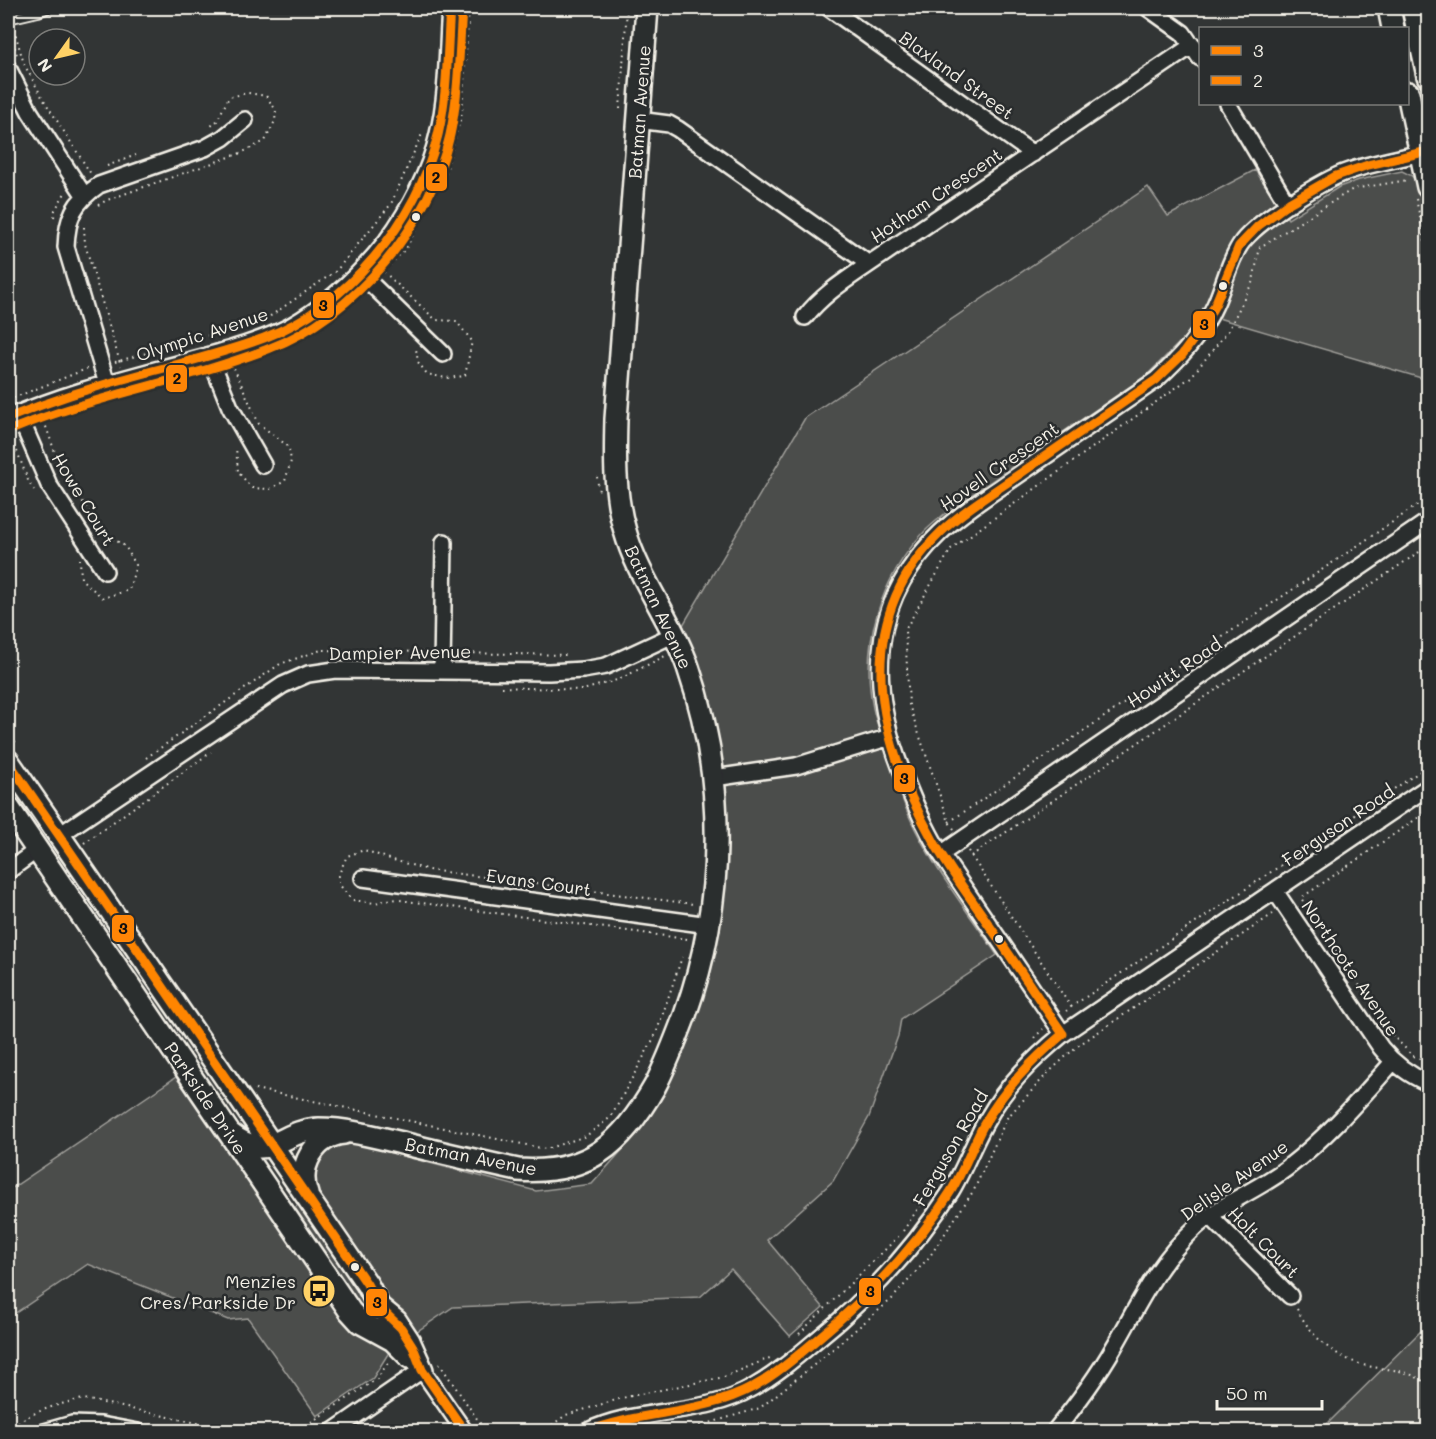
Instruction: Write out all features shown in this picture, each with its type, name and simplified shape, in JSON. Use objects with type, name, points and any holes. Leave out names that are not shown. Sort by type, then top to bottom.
[{"type":"street","name":"Olympic Avenue","points":[[13,415],[107,384],[209,355],[287,327],[328,301],[360,273],[399,223],[423,177],[438,135],[444,94],[450,8]]},
{"type":"street","name":"Batman Avenue","points":[[266,1143],[289,1124],[313,1118],[341,1123],[359,1134],[518,1170],[543,1172],[568,1167],[590,1158],[611,1144],[628,1128],[643,1107],[660,1076],[693,992],[700,923],[715,883],[717,819],[714,778],[699,705],[688,666],[666,644],[641,569],[625,532],[618,494],[615,451],[629,117],[647,8]]},
{"type":"street","name":"Blaxland Street","points":[[829,8],[1033,154]]},
{"type":"street","points":[[1148,8],[1183,33],[1197,51]]},
{"type":"street","points":[[1389,8],[1393,27]]},
{"type":"street","points":[[1413,8],[1428,76]]},
{"type":"street","name":"Hotham Crescent","points":[[629,117],[662,122],[678,129],[869,264],[1033,154],[1197,51]]},
{"type":"street","points":[[8,69],[30,112],[80,190]]},
{"type":"street","points":[[1409,100],[1425,152],[1428,187]]},
{"type":"street","points":[[1229,105],[1288,206]]},
{"type":"street","points":[[80,190],[205,148],[224,138],[245,120]]},
{"type":"street","name":"Hovell Crescent","points":[[1063,1034],[941,854],[911,795],[890,737],[881,692],[880,650],[894,596],[925,548],[961,515],[1156,380],[1178,361],[1198,335],[1215,307],[1240,244],[1251,232],[1334,177],[1425,152]]},
{"type":"street","points":[[80,190],[66,230],[66,247],[107,384]]},
{"type":"street","points":[[805,317],[830,291],[869,264]]},
{"type":"street","points":[[360,273],[443,354]]},
{"type":"street","points":[[209,355],[230,408],[263,465]]},
{"type":"street","name":"Howe Court","points":[[13,415],[24,429],[49,485],[105,570]]},
{"type":"street","name":"Howitt Road","points":[[941,854],[1428,521]]},
{"type":"street","points":[[442,670],[444,542]]},
{"type":"street","name":"Dampier Avenue","points":[[58,836],[273,691],[308,674],[335,669],[549,672],[583,670],[606,666],[666,644]]},
{"type":"street","points":[[714,778],[796,766],[890,737]]},
{"type":"street","name":"Parkside Drive","points":[[8,761],[266,1143],[308,1196],[367,1284],[379,1307],[401,1328],[413,1347],[422,1370]]},
{"type":"street","name":"Ferguson Road","points":[[586,1431],[631,1416],[711,1404],[750,1390],[783,1368],[831,1329],[875,1288],[907,1253],[932,1221],[953,1187],[987,1118],[1007,1088],[1035,1057],[1063,1034],[1428,787]]},
{"type":"street","name":"Parkside Drive","points":[[8,807],[358,1320],[381,1332],[401,1347],[422,1370],[465,1431]]},
{"type":"street","points":[[8,871],[58,836]]},
{"type":"street","name":"Evans Court","points":[[363,878],[700,923]]},
{"type":"street","name":"Northcote Avenue","points":[[1269,895],[1381,1048],[1393,1062],[1428,1083]]},
{"type":"street","name":"Delisle Avenue","points":[[1054,1431],[1092,1382],[1152,1278],[1196,1227],[1285,1169],[1318,1142],[1393,1062]]},
{"type":"street","points":[[229,1132],[244,1143],[266,1143],[264,1165],[300,1218],[325,1272]]},
{"type":"street","points":[[308,1196],[304,1178],[306,1162],[317,1146],[331,1136],[359,1134]]},
{"type":"street","name":"Holt Court","points":[[1210,1216],[1290,1296]]},
{"type":"street","points":[[332,1431],[422,1370]]},
{"type":"street","points":[[44,1431],[72,1424],[101,1425],[138,1431]]},
{"type":"lane","points":[[9,21],[49,8]]},
{"type":"path","points":[[320,326],[363,294],[406,248],[445,176],[462,113],[469,8]]},
{"type":"path","points":[[627,8],[629,117]]},
{"type":"path","points":[[8,58],[17,55],[9,21]]},
{"type":"path","points":[[9,21],[24,64],[91,174]]},
{"type":"path","points":[[93,209],[106,200],[241,153],[265,141],[275,121],[276,110],[266,96],[248,93],[230,97],[217,121],[210,128]]},
{"type":"path","points":[[8,400],[86,369],[266,318],[336,271],[391,204],[425,128]]},
{"type":"path","points":[[106,166],[135,156]]},
{"type":"path","points":[[54,221],[55,210],[66,191],[80,190],[91,174],[98,170]]},
{"type":"path","points":[[84,225],[85,244],[125,379]]},
{"type":"path","points":[[24,429],[44,421],[234,367],[272,351]]},
{"type":"path","points":[[597,476],[600,498]]},
{"type":"path","points":[[949,822],[1428,498]]},
{"type":"path","points":[[971,856],[1428,546]]},
{"type":"path","points":[[666,644],[668,662]]},
{"type":"path","points":[[501,687],[583,690],[620,679],[666,644]]},
{"type":"path","points":[[143,760],[280,664],[321,650],[578,655]]},
{"type":"path","points":[[84,843],[215,750]]},
{"type":"path","points":[[1071,1007],[1428,766]]},
{"type":"path","points":[[1428,811],[1301,898],[1394,1037],[1413,1056],[1428,1062]]},
{"type":"path","points":[[670,1431],[686,1430],[760,1408],[892,1299],[930,1256],[974,1191],[1007,1118],[1046,1075],[1076,1047],[1273,915],[1269,895],[1253,884]]},
{"type":"path","points":[[687,939],[700,923],[694,894]]},
{"type":"path","points":[[252,1088],[546,1149],[586,1136],[611,1117],[656,1034],[685,950]]},
{"type":"path","points":[[1290,1296],[1305,1324],[1317,1339],[1335,1353],[1368,1366],[1401,1370],[1417,1376],[1428,1385]]},
{"type":"path","points":[[296,1431],[377,1379],[396,1350],[401,1347]]},
{"type":"shaded area","points":[[1255,170],[1288,219],[1339,187],[1359,180],[1402,171],[1412,176],[1418,185],[1428,226],[1428,380],[1201,313],[1186,336],[1148,374],[949,510],[925,531],[909,550],[885,591],[872,637],[869,660],[874,714],[903,800],[918,834],[939,870],[997,955],[901,1019],[898,1036],[869,1117],[833,1181],[767,1240],[823,1307],[790,1336],[731,1269],[700,1297],[453,1307],[391,1349],[373,1378],[317,1416],[248,1318],[228,1320],[88,1264],[8,1318],[8,1191],[176,1077],[276,1222],[315,1192],[311,1180],[315,1156],[340,1142],[350,1142],[536,1191],[592,1184],[639,1131],[693,1020],[720,917],[708,699],[683,625],[805,418],[1148,187],[1168,216]]},
{"type":"shaded area","points":[[1428,1324],[1428,1431],[1320,1431]]},
{"type":"transit line","name":"3","points":[[8,418],[91,388],[264,338],[295,324],[324,305],[350,282],[375,257],[396,229],[428,167],[438,135],[444,103],[450,8]]},
{"type":"transit line","name":"2","points":[[13,429],[44,417],[268,349],[300,334],[359,291],[407,234],[440,169],[450,135],[455,104],[462,9]]},
{"type":"transit line","name":"3","points":[[1063,1034],[940,853],[914,803],[898,763],[887,723],[881,682],[883,643],[893,604],[912,567],[950,524],[1156,380],[1182,355],[1215,305],[1239,246],[1258,226],[1289,203],[1336,176],[1368,165],[1428,151]]},
{"type":"transit line","name":"3","points":[[8,761],[367,1284],[379,1307],[401,1328],[413,1347],[422,1370],[465,1432]]},
{"type":"transit line","name":"3","points":[[587,1432],[629,1420],[713,1403],[733,1396],[777,1372],[800,1354],[853,1308],[906,1253],[951,1191],[983,1126],[1000,1100],[1029,1065],[1063,1034]]},
{"type":"place","name":"Menzies Cres/Parkside Dr","points":[[319,1291]]}]
